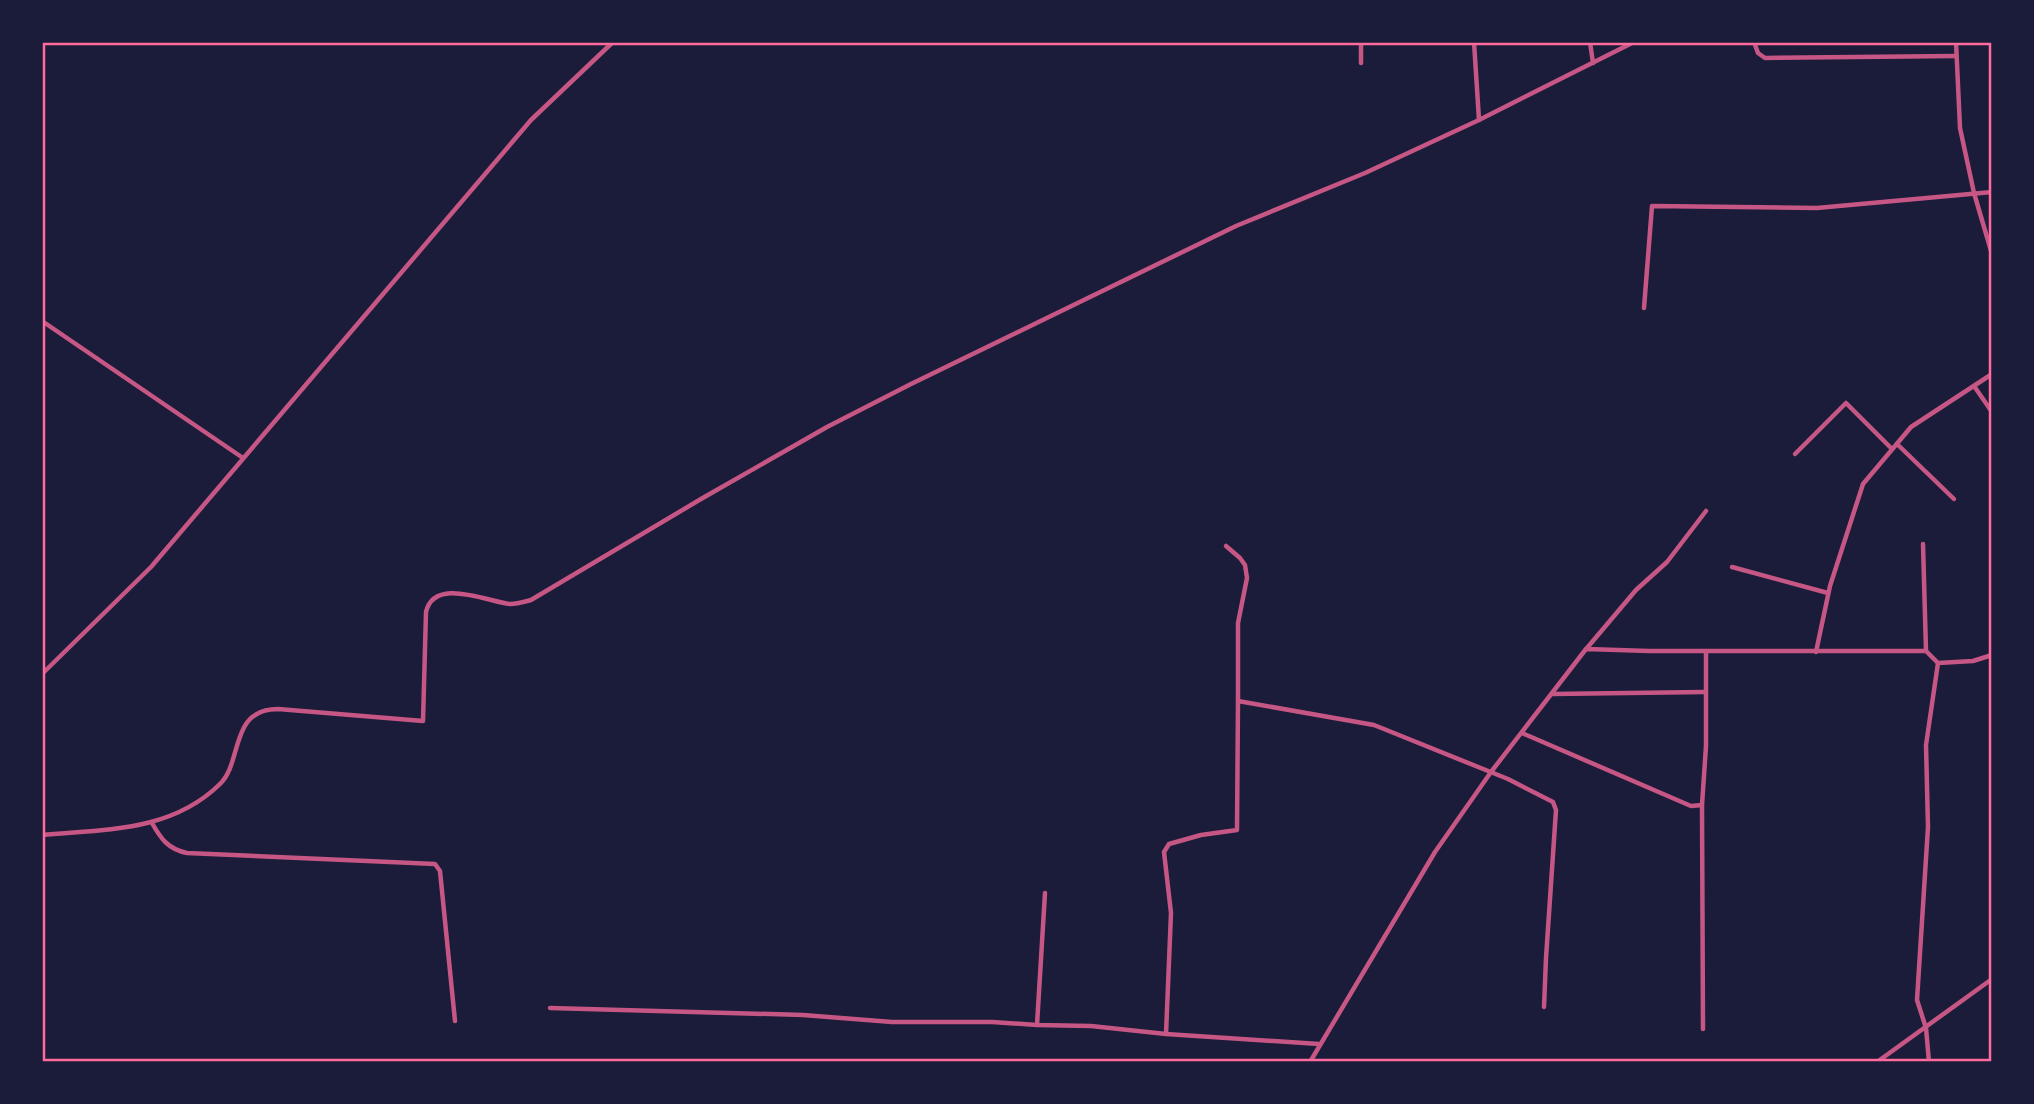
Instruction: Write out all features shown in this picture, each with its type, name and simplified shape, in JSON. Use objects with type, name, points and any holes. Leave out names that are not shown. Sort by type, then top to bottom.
[{"type":"street","points":[[42,674],[151,567],[531,120],[613,42]]},
{"type":"street","points":[[1361,63],[1362,42]]},
{"type":"street","points":[[1474,42],[1479,120]]},
{"type":"street","points":[[1590,42],[1593,63]]},
{"type":"street","points":[[42,835],[152,823],[177,814],[221,783],[229,772],[237,742],[247,723],[254,715],[265,710],[423,721],[426,612],[430,601],[437,595],[446,593],[474,596],[513,604],[531,600],[827,427],[911,384],[1236,226],[1365,173],[1479,120],[1634,42]]},
{"type":"street","points":[[1754,42],[1756,50],[1765,58],[1956,56]]},
{"type":"street","points":[[1956,42],[1960,128],[1992,254]]},
{"type":"street","points":[[1644,308],[1652,206],[1817,208],[1992,192]]},
{"type":"street","points":[[42,321],[243,458]]},
{"type":"street","points":[[1816,652],[1828,593],[1863,484],[1911,427],[1992,374]]},
{"type":"street","points":[[1974,386],[1992,412]]},
{"type":"street","points":[[1795,454],[1846,402],[1954,499]]},
{"type":"street","points":[[1310,1062],[1435,852],[1491,772],[1586,649],[1636,590],[1667,562],[1706,512]]},
{"type":"street","points":[[1923,544],[1926,651],[1938,663],[1973,661],[1992,655]]},
{"type":"street","points":[[1166,1034],[1171,913],[1164,852],[1169,844],[1237,830],[1238,623],[1247,578],[1245,565],[1226,546]]},
{"type":"street","points":[[1732,567],[1828,593]]},
{"type":"street","points":[[1586,649],[1926,651]]},
{"type":"street","points":[[1703,1029],[1702,805],[1706,746],[1706,651]]},
{"type":"street","points":[[1929,1062],[1926,1028],[1917,1000],[1928,827],[1926,745],[1938,663]]},
{"type":"street","points":[[1551,694],[1705,692]]},
{"type":"street","points":[[1238,701],[1374,725],[1491,772],[1551,800],[1556,807],[1544,1007]]},
{"type":"street","points":[[1522,733],[1691,806],[1702,805]]},
{"type":"street","points":[[152,823],[166,844],[187,853],[435,864],[439,868],[441,883],[455,1021]]},
{"type":"street","points":[[1037,1025],[1045,892]]},
{"type":"street","points":[[1877,1062],[1992,979]]},
{"type":"street","points":[[550,1008],[803,1015],[892,1022],[1091,1026],[1320,1044]]}]
